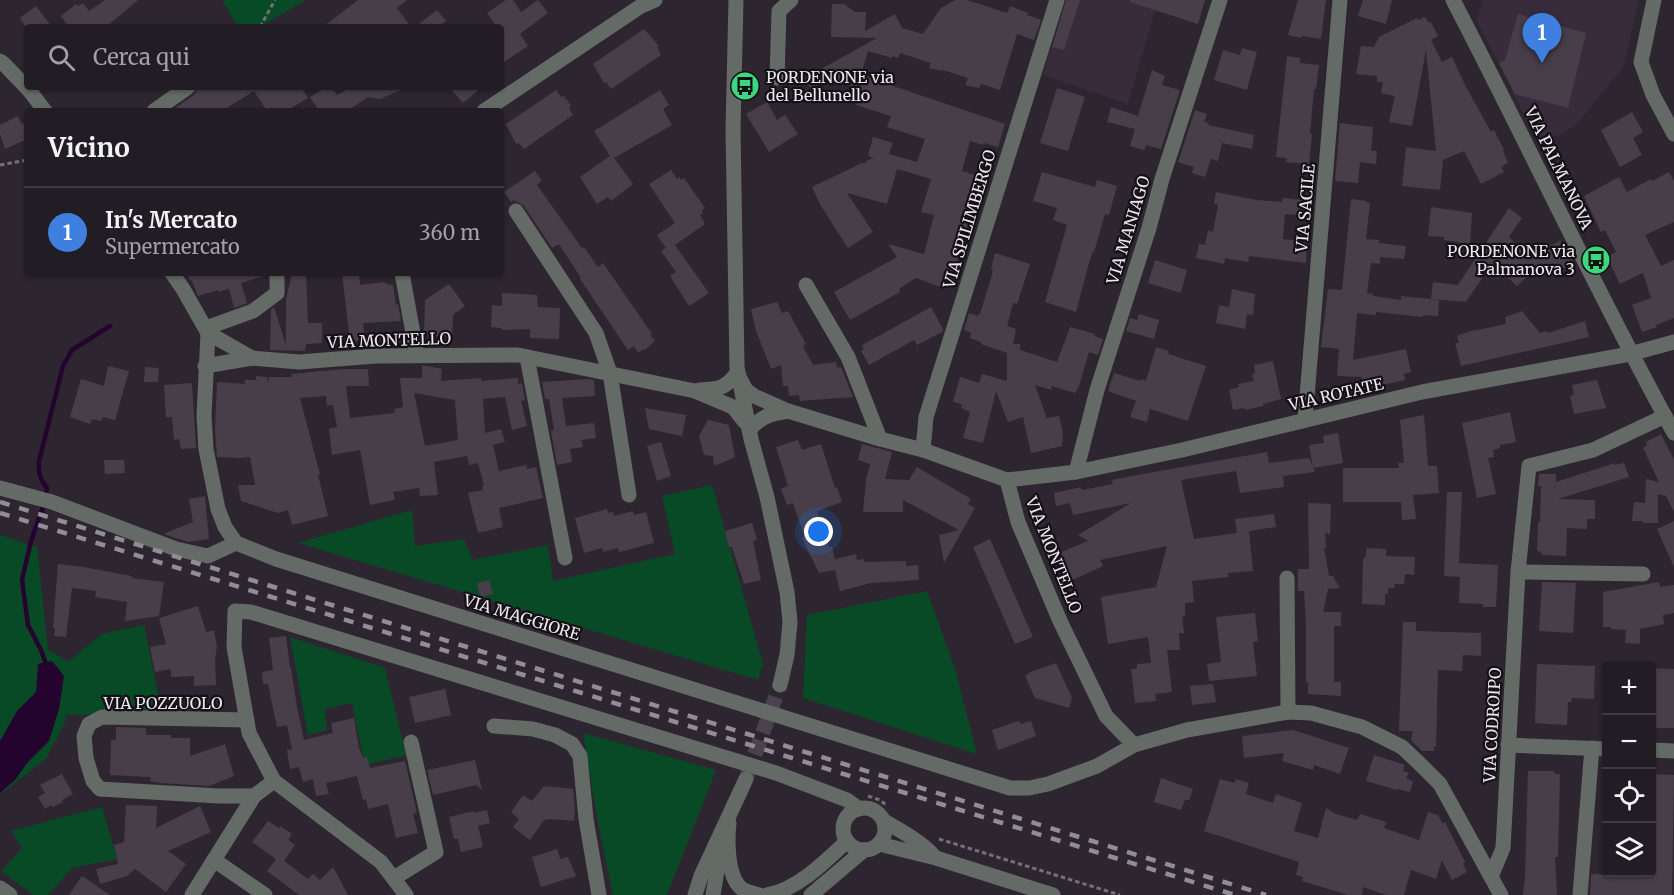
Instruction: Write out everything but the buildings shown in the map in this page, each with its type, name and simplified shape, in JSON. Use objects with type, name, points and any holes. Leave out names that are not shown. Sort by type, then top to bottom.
[{"type":"street","points":[[488,108],[641,6],[655,0]]},
{"type":"street","points":[[736,0],[733,129],[737,373],[788,592],[790,622],[787,655],[780,685]]},
{"type":"street","points":[[777,78],[779,11],[791,0]]},
{"type":"street","name":"VIA SPILIMBERGO","points":[[923,450],[927,417],[1057,0]]},
{"type":"street","name":"VIA MANIAGO","points":[[1076,472],[1096,390],[1220,0]]},
{"type":"street","name":"VIA SACILE","points":[[1305,420],[1340,0]]},
{"type":"street","name":"VIA PALMANOVA","points":[[1453,0],[1497,83],[1630,354],[1674,433]]},
{"type":"street","points":[[1654,0],[1641,62],[1653,95],[1674,134]]},
{"type":"street","points":[[0,61],[24,85]]},
{"type":"street","points":[[29,90],[43,108]]},
{"type":"street","points":[[158,108],[184,90]]},
{"type":"street","points":[[516,211],[596,333],[610,373],[629,495]]},
{"type":"street","points":[[0,488],[52,502],[176,549],[208,556],[236,543],[225,527],[218,509],[206,449],[204,416],[207,330],[174,276]]},
{"type":"street","points":[[207,330],[253,311],[277,293],[277,276]]},
{"type":"street","points":[[403,276],[417,355]]},
{"type":"street","points":[[806,285],[848,357],[880,439]]},
{"type":"street","name":"VIA MONTELLO","points":[[207,330],[252,358]]},
{"type":"street","name":"VIA ROTATE","points":[[1007,480],[1076,472],[1182,450],[1422,392],[1630,354],[1674,342]]},
{"type":"street","name":"VIA MONTELLO","points":[[205,366],[252,358],[299,363],[375,356],[518,355],[695,391]]},
{"type":"street","points":[[527,357],[565,558]]},
{"type":"street","points":[[695,391],[721,388],[730,383],[737,373]]},
{"type":"street","points":[[737,373],[746,390],[754,396],[788,411],[923,450],[1007,480]]},
{"type":"street","points":[[695,391],[733,407],[742,416],[750,430]]},
{"type":"street","points":[[750,430],[756,423],[771,414],[788,411]]},
{"type":"street","name":"VIA CODROIPO","points":[[1491,877],[1503,848],[1518,572],[1529,466],[1593,450],[1665,416]]},
{"type":"street","name":"VIA MONTELLO","points":[[1007,480],[1018,522],[1060,621],[1106,716],[1134,745]]},
{"type":"street","name":"VIA MAGGIORE","points":[[236,543],[287,563],[1010,788],[1029,788],[1048,784],[1097,766],[1134,745]]},
{"type":"street","points":[[1518,572],[1643,574]]},
{"type":"street","points":[[1287,578],[1288,712]]},
{"type":"street","points":[[406,895],[381,862],[274,782],[249,733],[234,647],[235,611],[251,612],[776,773],[847,800],[859,809]]},
{"type":"street","points":[[1134,745],[1187,730],[1288,712],[1311,713],[1362,727],[1402,747],[1440,784],[1501,895]]},
{"type":"street","name":"VIA POZZUOLO","points":[[247,720],[102,717],[89,724],[84,736],[86,758],[93,782],[100,789],[254,796]]},
{"type":"street","points":[[494,726],[533,729],[555,735],[572,744],[580,756],[586,819],[599,895]]},
{"type":"street","points":[[394,878],[436,852],[411,742]]},
{"type":"street","points":[[1508,745],[1599,748],[1580,895]]},
{"type":"street","points":[[1656,750],[1674,751]]},
{"type":"street","points":[[713,895],[729,824],[746,779]]},
{"type":"street","points":[[192,895],[254,796],[274,782]]},
{"type":"street","points":[[888,816],[885,833],[875,848],[864,850],[851,846],[846,841],[844,822],[848,816],[865,808],[888,816],[936,858]]},
{"type":"street","points":[[694,895],[701,876],[729,824]]},
{"type":"street","points":[[729,824],[729,857],[732,874],[741,888],[759,895]]},
{"type":"street","points":[[767,895],[788,888],[821,867],[846,841]]},
{"type":"street","points":[[879,844],[936,858],[1053,895]]},
{"type":"street","points":[[811,895],[864,850]]},
{"type":"street","points":[[214,860],[265,895]]},
{"type":"street","points":[[0,888],[10,895]]},
{"type":"path","points":[[262,24],[275,0]]},
{"type":"path","points":[[0,164],[24,160]]},
{"type":"path","points":[[869,796],[880,800],[888,816]]},
{"type":"path","points":[[933,836],[1120,895]]},
{"type":"shaded area","points":[[1067,0],[1158,0],[1128,104],[1043,75]]},
{"type":"shaded area","points":[[1483,0],[1639,0],[1623,67],[1577,124],[1540,146],[1477,20]]},
{"type":"shaded area","points":[[52,661],[64,676],[59,709],[49,741],[28,762],[15,780],[0,793],[0,741],[17,711],[36,692],[38,664]]},
{"type":"green space","points":[[222,0],[306,0],[265,24],[236,24]]},
{"type":"green space","points":[[712,485],[763,664],[758,680],[298,543],[412,510],[415,546],[464,539],[472,560],[548,545],[553,581],[675,554],[662,496]]},
{"type":"green space","points":[[0,535],[37,547],[48,649],[68,662],[102,634],[144,625],[162,714],[66,715],[65,722],[46,759],[0,794]]},
{"type":"green space","points":[[927,591],[955,669],[977,754],[803,698],[807,615]]},
{"type":"green space","points":[[290,637],[385,668],[406,755],[365,765],[352,703],[325,709],[327,730],[308,735]]},
{"type":"green space","points":[[583,733],[716,770],[667,895],[613,895]]},
{"type":"green space","points":[[102,807],[117,859],[72,868],[48,895],[34,895],[1,871],[22,848],[11,831]]},
{"type":"waterway","points":[[47,667],[28,625],[22,580],[47,488],[40,476],[39,461],[63,366],[72,350],[110,326]]},
{"type":"tunnel","points":[[747,776],[780,685]]},
{"type":"railway","points":[[0,502],[1266,895]]},
{"type":"railway","points":[[0,513],[1235,895]]},
{"type":"place","name":"In's Mercato","points":[[1542,63]]},
{"type":"place","name":"PORDENONE via del Bellunello","points":[[745,86]]},
{"type":"place","name":"PORDENONE via Palmanova 3","points":[[1596,260]]}]
